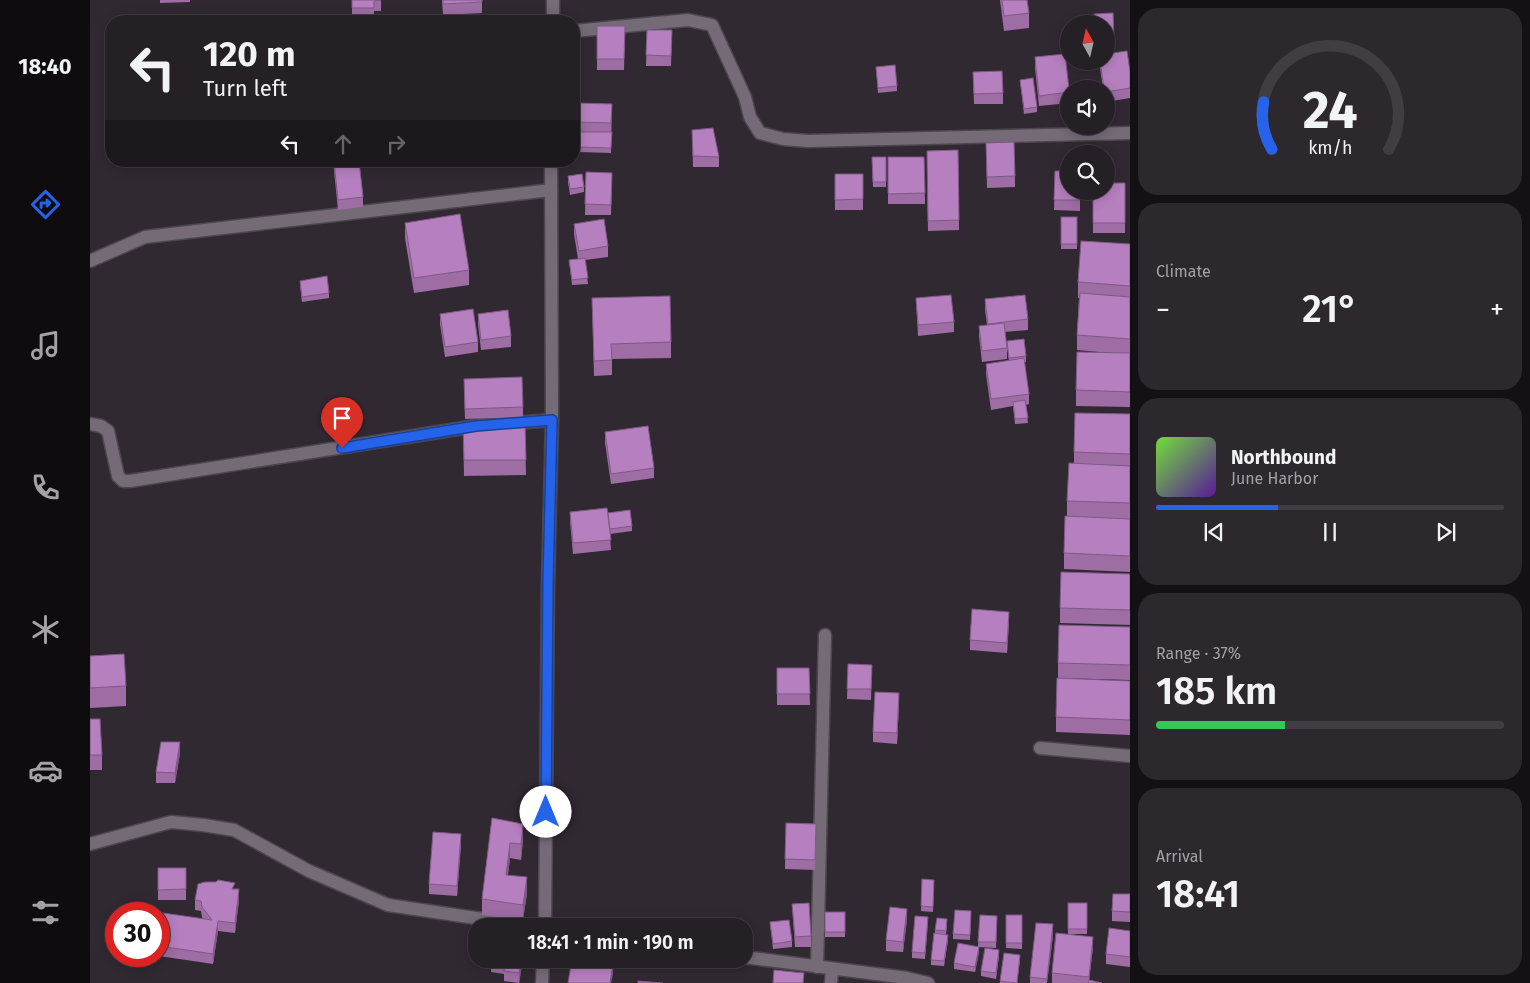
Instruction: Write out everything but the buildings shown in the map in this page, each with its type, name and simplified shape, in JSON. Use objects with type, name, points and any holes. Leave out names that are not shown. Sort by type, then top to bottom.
[{"type":"street","points":[[553,0],[553,15]]},
{"type":"street","points":[[580,30],[688,20],[712,25],[745,97],[750,117],[760,133],[783,139],[808,141],[1130,133]]},
{"type":"street","points":[[545,918],[548,574],[552,420],[551,167]]},
{"type":"street","points":[[90,261],[145,237],[551,190]]},
{"type":"street","points":[[90,424],[102,426],[108,431],[118,476],[123,481],[130,482],[476,426],[552,420]]},
{"type":"street","points":[[818,967],[825,634]]},
{"type":"street","points":[[1040,748],[1130,756]]},
{"type":"street","points":[[90,844],[171,822],[203,824],[234,830],[309,871],[388,905],[475,918]]},
{"type":"street","points":[[753,958],[907,978],[928,983]]},
{"type":"street","points":[[542,983],[543,968]]},
{"type":"street","points":[[831,983],[832,969]]},
{"type":"route","points":[[342,448],[476,426],[552,420],[546,812]]}]
